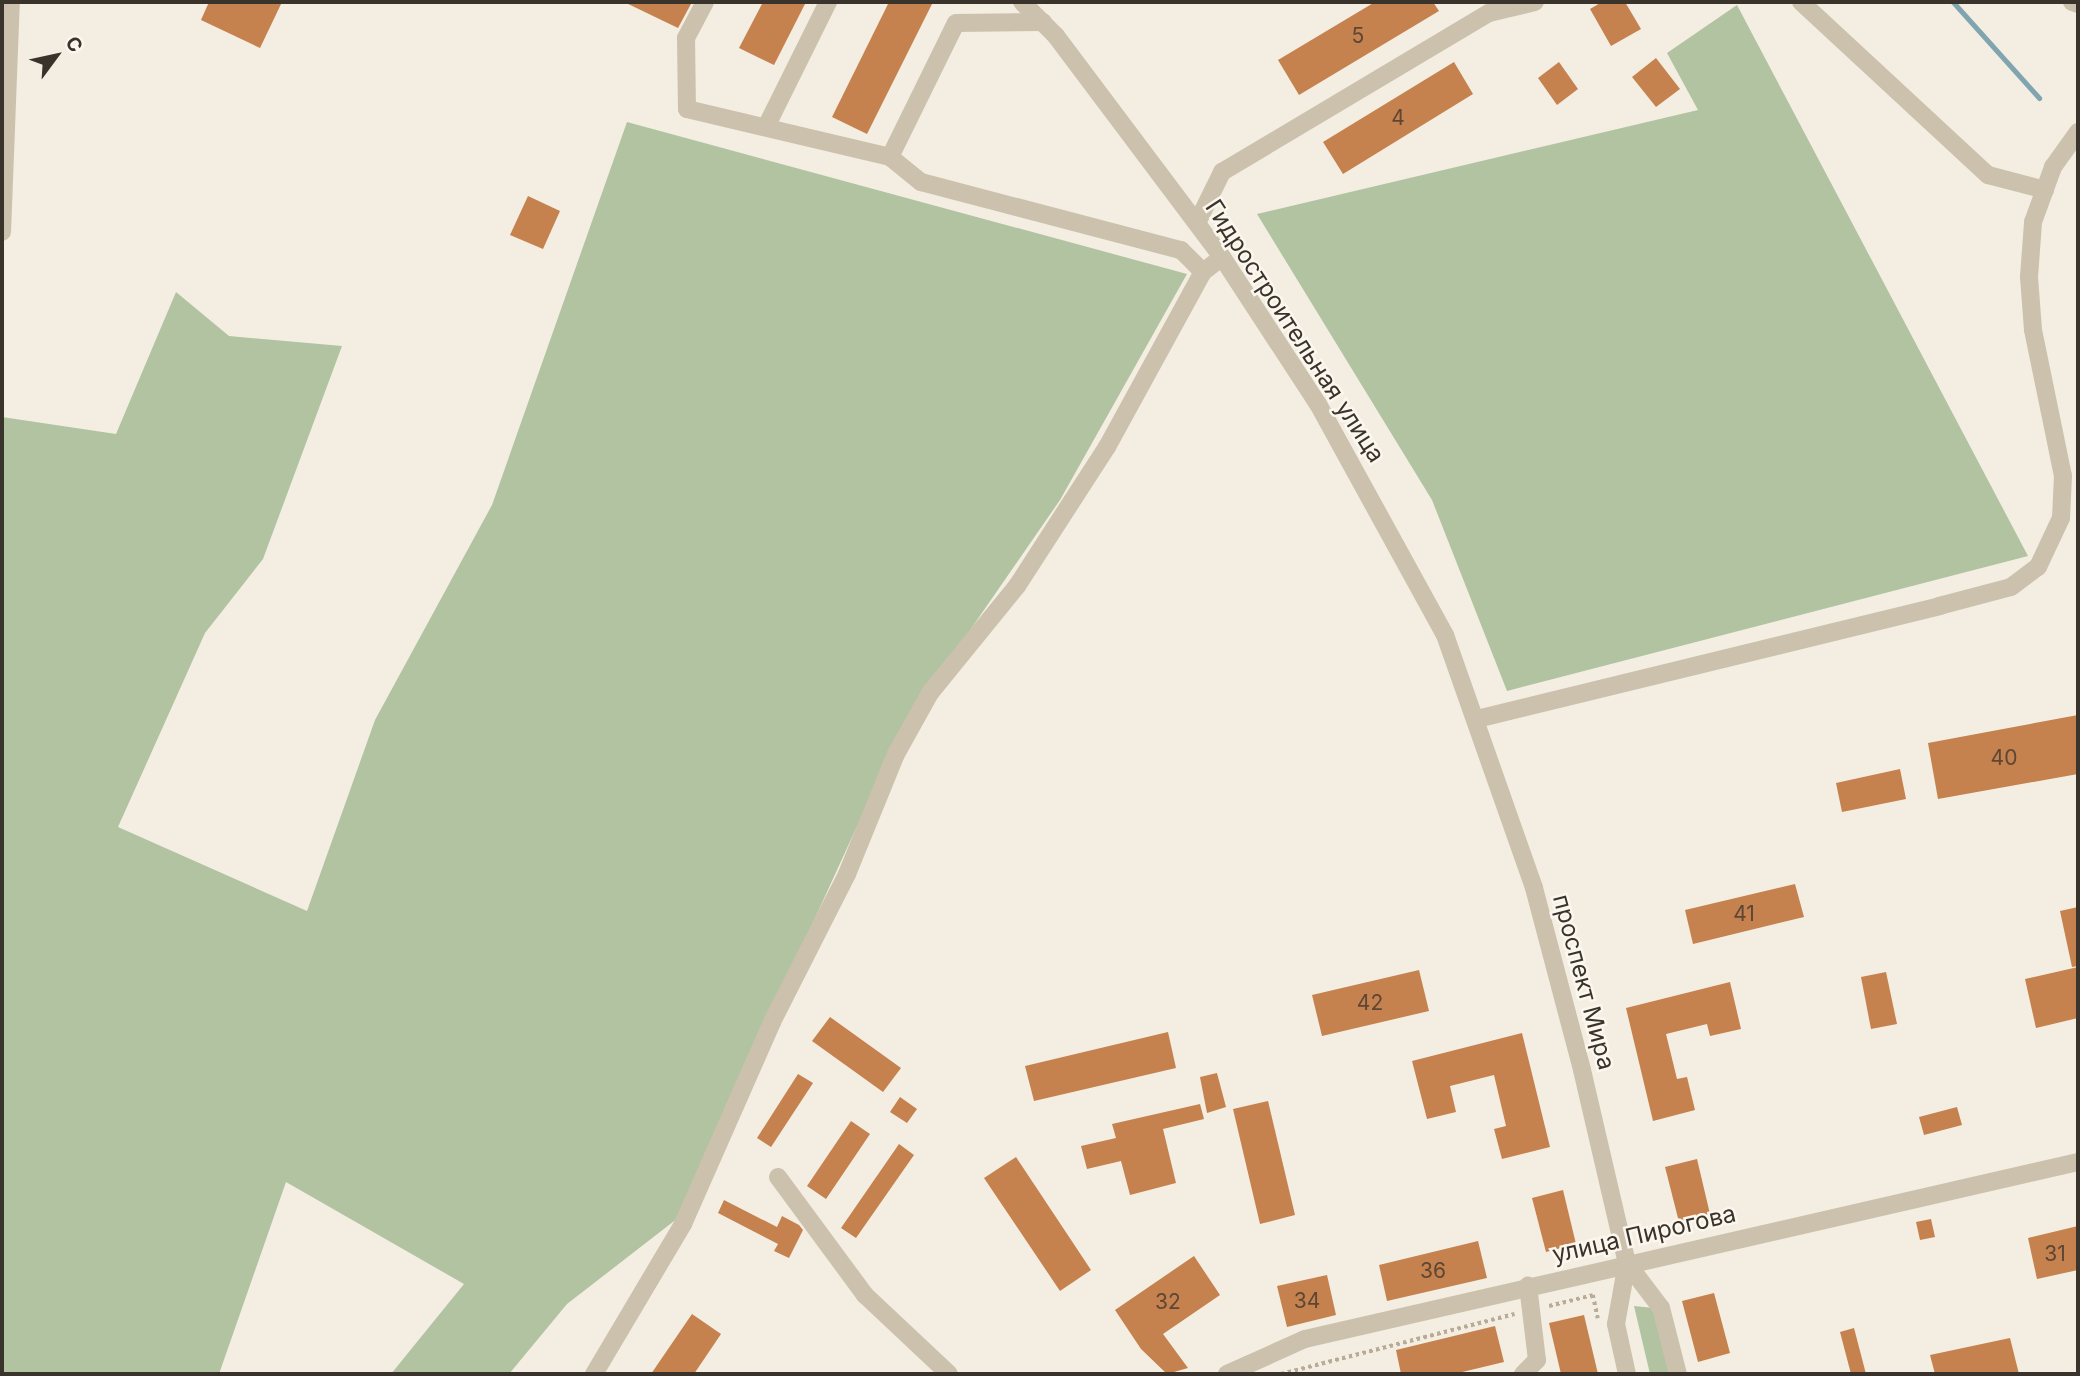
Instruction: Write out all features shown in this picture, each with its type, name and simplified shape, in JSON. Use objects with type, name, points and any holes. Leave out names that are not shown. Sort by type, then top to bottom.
[{"type":"street","points":[[2,232],[11,2]]},
{"type":"street","points":[[705,2],[686,38],[687,108],[890,158],[921,182],[1181,250],[1203,272]]},
{"type":"street","points":[[766,127],[828,2]]},
{"type":"street","name":"Гидростроительная улица","points":[[1022,2],[1043,22],[1198,221],[1318,404],[1406,557],[1445,635],[1477,719]]},
{"type":"street","points":[[1198,221],[1222,172],[1489,13],[1535,2]]},
{"type":"street","points":[[1801,2],[1988,174],[2045,190]]},
{"type":"street","points":[[2072,2],[2078,4]]},
{"type":"street","points":[[890,158],[956,23],[1043,22]]},
{"type":"street","points":[[1477,719],[2011,587],[2038,567],[2061,518],[2063,476],[2033,330],[2029,277],[2033,222],[2053,167],[2078,132]]},
{"type":"street","points":[[594,1374],[682,1224],[772,1022],[847,874],[896,754],[930,693],[1017,586],[1107,447],[1203,272],[1222,257]]},
{"type":"street","name":"проспект Мира","points":[[1477,719],[1534,888],[1627,1263],[1661,1308],[1678,1374]]},
{"type":"street","name":"улица Пирогова","points":[[1227,1374],[1305,1339],[1627,1263],[2078,1162]]},
{"type":"street","points":[[778,1177],[864,1295],[949,1374]]},
{"type":"street","name":"проспект Мира","points":[[1627,1263],[1616,1324],[1627,1374]]},
{"type":"street","points":[[1523,1374],[1537,1360],[1528,1286]]},
{"type":"path","points":[[1281,1374],[1593,1294],[1599,1321]]},
{"type":"green space","points":[[1737,5],[2028,556],[1507,691],[1432,500],[1257,214],[1698,110],[1667,53]]},
{"type":"green space","points":[[627,122],[1187,274],[1060,500],[901,730],[678,1218],[567,1304],[509,1374],[391,1374],[464,1284],[286,1182],[219,1374],[2,1374],[2,417],[116,434],[176,292],[229,336],[342,346],[263,559],[205,633],[118,827],[307,911],[375,720],[492,505]]},
{"type":"green space","points":[[1634,1306],[1654,1308],[1671,1374],[1650,1374]]},
{"type":"building","points":[[209,2],[282,2],[260,48],[201,20]]},
{"type":"building","points":[[624,2],[692,2],[678,28]]},
{"type":"building","points":[[763,2],[806,2],[774,65],[739,48]]},
{"type":"building","points":[[889,2],[933,2],[867,134],[832,117]]},
{"type":"building","points":[[1375,2],[1433,2],[1439,11],[1299,95],[1278,60]]},
{"type":"building","points":[[1602,2],[1625,2],[1641,29],[1611,46],[1590,9]]},
{"type":"building","points":[[1656,58],[1680,89],[1656,107],[1632,77]]},
{"type":"building","points":[[1454,62],[1473,94],[1343,174],[1323,142]]},
{"type":"building","points":[[1559,62],[1578,89],[1557,105],[1538,78]]},
{"type":"building","points":[[528,196],[560,211],[543,249],[510,235]]},
{"type":"building","points":[[2078,715],[2078,774],[1938,799],[1928,743]]},
{"type":"building","points":[[1900,769],[1906,799],[1842,812],[1836,783]]},
{"type":"building","points":[[1795,884],[1804,917],[1693,944],[1685,910]]},
{"type":"building","points":[[2078,907],[2078,966],[2072,967],[2060,911]]},
{"type":"building","points":[[2078,967],[2078,1018],[2036,1028],[2025,979]]},
{"type":"building","points":[[1419,970],[1429,1011],[1322,1036],[1312,995]]},
{"type":"building","points":[[1886,972],[1897,1024],[1871,1029],[1861,977]]},
{"type":"building","points":[[1730,982],[1741,1029],[1710,1036],[1707,1024],[1666,1034],[1677,1079],[1687,1077],[1695,1110],[1653,1121],[1626,1008]]},
{"type":"building","points":[[830,1017],[901,1068],[883,1092],[812,1041]]},
{"type":"building","points":[[1168,1032],[1176,1068],[1034,1101],[1025,1066]]},
{"type":"building","points":[[1522,1033],[1550,1147],[1502,1159],[1494,1129],[1506,1126],[1494,1075],[1450,1086],[1456,1112],[1427,1119],[1412,1061]]},
{"type":"building","points":[[1217,1073],[1226,1107],[1207,1113],[1200,1077]]},
{"type":"building","points":[[798,1074],[813,1083],[771,1147],[757,1138]]},
{"type":"building","points":[[900,1097],[917,1109],[907,1123],[890,1112]]},
{"type":"building","points":[[1268,1101],[1295,1215],[1260,1224],[1233,1109]]},
{"type":"building","points":[[1200,1104],[1204,1119],[1163,1129],[1176,1183],[1130,1195],[1121,1161],[1087,1169],[1081,1146],[1116,1138],[1112,1124]]},
{"type":"building","points":[[1957,1107],[1962,1125],[1924,1135],[1919,1117]]},
{"type":"building","points":[[851,1121],[870,1134],[826,1199],[807,1186]]},
{"type":"building","points":[[899,1144],[914,1155],[856,1238],[841,1228]]},
{"type":"building","points":[[1016,1157],[1091,1270],[1060,1291],[984,1178]]},
{"type":"building","points":[[1697,1159],[1710,1214],[1679,1222],[1665,1167]]},
{"type":"building","points":[[1563,1190],[1576,1244],[1546,1252],[1532,1198]]},
{"type":"building","points":[[724,1200],[777,1227],[782,1216],[799,1225],[803,1230],[789,1258],[774,1251],[778,1244],[718,1213]]},
{"type":"building","points":[[1931,1219],[1935,1237],[1920,1240],[1916,1222]]},
{"type":"building","points":[[2078,1226],[2078,1270],[2037,1279],[2028,1238]]},
{"type":"building","points":[[1478,1241],[1487,1278],[1387,1301],[1379,1265]]},
{"type":"building","points":[[1194,1256],[1220,1295],[1163,1334],[1188,1368],[1167,1374],[1141,1349],[1115,1310]]},
{"type":"building","points":[[1327,1275],[1336,1315],[1287,1327],[1277,1286]]},
{"type":"building","points":[[1714,1293],[1730,1353],[1698,1362],[1682,1301]]},
{"type":"building","points":[[692,1314],[721,1334],[694,1374],[651,1374]]},
{"type":"building","points":[[1584,1315],[1598,1374],[1561,1374],[1549,1323]]},
{"type":"building","points":[[1495,1326],[1504,1362],[1454,1374],[1401,1374],[1396,1350]]},
{"type":"building","points":[[1854,1328],[1866,1374],[1851,1374],[1840,1332]]},
{"type":"building","points":[[2010,1338],[2019,1374],[1935,1374],[1930,1355]]},
{"type":"waterway","points":[[1953,2],[2039,98]]}]
